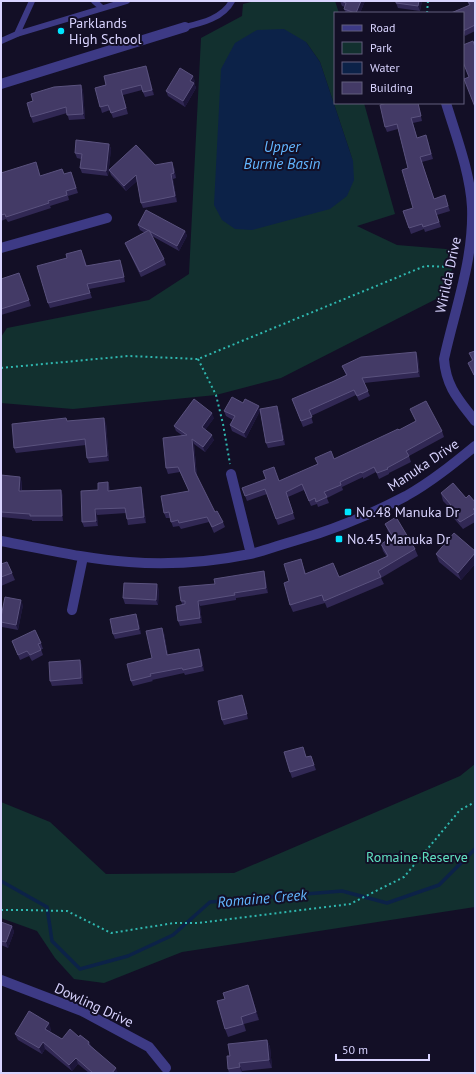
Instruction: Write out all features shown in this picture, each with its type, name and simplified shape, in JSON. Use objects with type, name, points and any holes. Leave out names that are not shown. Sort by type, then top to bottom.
[{"type":"street","points":[[1,84],[185,27]]},
{"type":"street","name":"Wirilda Drive","points":[[446,104],[465,167],[472,206],[471,242],[444,359],[445,373],[453,391],[475,421]]},
{"type":"street","points":[[1,248],[107,218]]},
{"type":"street","name":"Manuka Drive","points":[[1,541],[83,557],[130,562],[215,560],[251,554],[325,532],[362,518],[407,495],[445,471],[475,446]]},
{"type":"street","points":[[232,474],[251,554]]},
{"type":"street","points":[[72,610],[83,557]]},
{"type":"street","name":"Dowling Drive","points":[[1,980],[82,1012],[149,1047],[166,1068]]},
{"type":"lane","points":[[17,34],[32,1]]},
{"type":"lane","points":[[94,1],[102,8]]},
{"type":"lane","points":[[1,41],[17,34],[127,1]]},
{"type":"lane","points":[[185,27],[217,16],[232,1]]},
{"type":"path","points":[[427,12],[428,1]]},
{"type":"path","points":[[1,368],[128,356],[198,359],[425,266],[466,268]]},
{"type":"path","points":[[198,359],[216,395],[232,474]]},
{"type":"path","points":[[1,910],[67,911],[111,933],[174,923],[198,923],[350,904],[404,877],[460,810],[475,802]]},
{"type":"green space","points":[[255,1],[335,1],[339,12],[334,12],[334,104],[364,104],[395,214],[357,226],[397,245],[458,250],[444,295],[281,378],[216,395],[73,409],[1,403],[1,337],[7,328],[149,300],[189,274],[201,38],[242,16],[243,4]],"holes":[[[306,42],[320,62],[353,161]]]},
{"type":"green space","name":"Romaine Reserve","points":[[475,764],[475,907],[182,952],[104,983],[74,979],[55,958],[37,931],[1,918],[1,802],[50,822],[106,874],[234,873],[460,776]]},
{"type":"water","name":"Upper Burnie Basin","points":[[284,29],[306,42],[320,62],[353,161],[354,180],[347,196],[330,209],[252,230],[235,229],[222,220],[214,205],[221,69],[235,43],[257,30]]},
{"type":"building","points":[[341,1],[361,1],[356,12],[344,9],[346,3]]},
{"type":"building","points":[[396,1],[419,1],[418,6],[396,3]]},
{"type":"building","points":[[468,1],[475,1],[475,25],[464,30],[464,12],[453,12],[470,5]]},
{"type":"building","points":[[473,41],[475,47],[475,107],[464,79],[469,77],[464,64],[464,45]]},
{"type":"building","points":[[146,66],[152,90],[143,92],[141,85],[121,90],[126,108],[111,113],[108,105],[100,107],[95,88],[106,85],[104,76]]},
{"type":"building","points":[[180,68],[193,76],[190,81],[194,83],[183,101],[166,91]]},
{"type":"building","points":[[81,85],[83,114],[67,115],[66,107],[31,117],[27,103],[33,101],[31,94],[54,87]]},
{"type":"building","points":[[418,104],[421,116],[411,118],[417,138],[426,135],[431,154],[420,157],[434,199],[445,195],[448,206],[435,210],[439,222],[423,227],[422,224],[409,228],[403,211],[413,208],[402,170],[408,168],[397,124],[385,127],[380,105]]},
{"type":"building","points":[[76,140],[109,144],[106,171],[80,168],[82,154],[75,153]]},
{"type":"building","points":[[136,145],[155,165],[172,162],[174,173],[171,174],[175,196],[141,203],[136,175],[124,186],[109,170]]},
{"type":"building","points":[[36,162],[40,176],[62,169],[64,174],[71,172],[76,188],[66,191],[67,195],[48,201],[49,203],[6,217],[5,214],[1,215],[1,173]]},
{"type":"building","points":[[146,210],[185,231],[177,246],[138,225]]},
{"type":"building","points":[[149,230],[164,259],[140,272],[125,243]]},
{"type":"building","points":[[81,250],[86,266],[120,260],[124,277],[87,284],[90,293],[48,303],[37,266],[67,258],[66,254]]},
{"type":"building","points":[[19,273],[29,300],[1,309],[1,279]]},
{"type":"building","points":[[475,351],[474,375],[468,363],[473,360],[469,353]]},
{"type":"building","points":[[416,352],[418,372],[362,378],[368,391],[357,396],[354,390],[309,410],[312,417],[301,421],[292,399],[347,375],[342,366],[361,357]]},
{"type":"building","points":[[232,397],[243,403],[245,399],[259,406],[244,433],[230,425],[235,416],[224,411]]},
{"type":"building","points":[[194,399],[212,413],[202,427],[212,435],[203,447],[192,439],[195,472],[215,512],[217,511],[223,522],[212,527],[207,517],[179,523],[178,520],[171,522],[169,512],[164,513],[161,496],[189,491],[178,467],[166,468],[163,438],[187,435],[174,426]]},
{"type":"building","points":[[426,401],[442,431],[406,451],[409,456],[387,468],[388,469],[377,473],[374,467],[362,473],[361,472],[340,482],[341,485],[324,492],[327,497],[316,502],[315,498],[309,501],[302,484],[286,492],[293,513],[276,519],[265,489],[245,496],[242,488],[266,479],[263,471],[274,467],[279,481],[318,464],[315,458],[331,451],[334,459],[416,421],[410,409]]},
{"type":"building","points":[[277,406],[283,440],[266,443],[260,409]]},
{"type":"building","points":[[66,418],[67,421],[104,418],[107,456],[87,458],[85,439],[14,448],[12,424]]},
{"type":"building","points":[[1,475],[20,477],[19,491],[61,490],[62,516],[30,516],[30,514],[1,512]]},
{"type":"building","points":[[108,482],[108,491],[141,487],[144,517],[127,519],[125,508],[95,509],[96,521],[82,522],[81,491],[98,490],[98,483]]},
{"type":"building","points":[[453,483],[466,498],[469,495],[475,502],[475,508],[473,509],[475,513],[460,522],[448,508],[451,505],[441,493]]},
{"type":"building","points":[[396,517],[415,549],[378,571],[381,577],[324,601],[322,595],[290,605],[284,583],[289,581],[284,564],[301,559],[305,574],[333,563],[339,577],[388,556],[381,544],[393,537],[385,524]]},
{"type":"building","points":[[454,533],[475,551],[475,553],[458,573],[436,554]]},
{"type":"building","points":[[7,562],[12,573],[1,577],[1,564]]},
{"type":"building","points":[[264,571],[266,588],[198,601],[200,618],[178,621],[176,606],[185,604],[185,601],[181,601],[179,587],[215,584],[214,579]]},
{"type":"building","points":[[124,583],[157,584],[156,600],[123,598]]},
{"type":"building","points":[[5,597],[21,600],[16,625],[1,622]]},
{"type":"building","points":[[136,614],[139,629],[113,634],[110,619]]},
{"type":"building","points":[[162,628],[167,655],[199,649],[202,666],[150,674],[151,676],[131,681],[127,664],[152,658],[146,631]]},
{"type":"building","points":[[35,630],[41,643],[38,644],[41,650],[30,655],[27,651],[18,655],[12,641]]},
{"type":"building","points":[[80,660],[81,678],[50,681],[49,662]]},
{"type":"building","points":[[242,695],[247,714],[222,720],[218,701]]},
{"type":"building","points":[[303,747],[306,757],[311,756],[314,765],[290,772],[284,752]]},
{"type":"building","points":[[1,922],[12,926],[6,942],[1,941]]},
{"type":"building","points":[[248,985],[256,1012],[241,1017],[243,1024],[225,1029],[217,1001],[225,999],[223,993]]},
{"type":"building","points":[[29,1011],[49,1023],[45,1029],[62,1039],[70,1029],[79,1037],[80,1035],[89,1042],[88,1044],[116,1068],[112,1073],[93,1073],[76,1058],[69,1065],[43,1042],[39,1048],[15,1034]]},
{"type":"building","points":[[267,1040],[269,1060],[239,1063],[240,1067],[228,1069],[227,1056],[230,1056],[228,1044]]},
{"type":"waterway","name":"Romaine Creek","points":[[1,881],[47,907],[52,941],[80,969],[128,956],[173,935],[210,902],[342,891],[387,903],[439,885],[475,849]]},
{"type":"place","name":"Parklands High School","points":[[61,31]]},
{"type":"place","name":"No.48 Manuka Dr","points":[[348,512]]},
{"type":"place","name":"No.45 Manuka Dr","points":[[339,539]]}]
